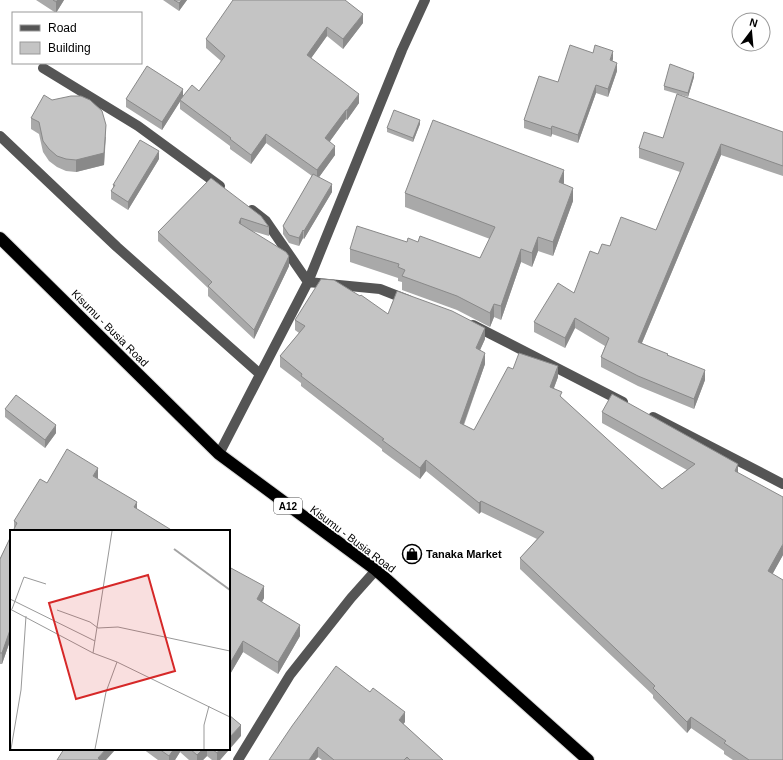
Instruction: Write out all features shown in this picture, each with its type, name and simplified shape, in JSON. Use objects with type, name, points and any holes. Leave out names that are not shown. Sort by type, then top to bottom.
[{"type":"highway","name":"Kisumu - Busia Road","points":[[0,238],[219,454],[376,570],[588,760]]},
{"type":"street","points":[[219,454],[308,282],[400,57],[425,0]]},
{"type":"street","points":[[43,68],[138,126],[229,193]]},
{"type":"street","points":[[0,136],[117,247],[260,374]]},
{"type":"street","points":[[242,202],[266,221],[308,282],[380,289],[421,304]]},
{"type":"street","points":[[462,320],[629,405]]},
{"type":"street","points":[[643,412],[783,484]]},
{"type":"street","points":[[238,760],[290,675],[351,598],[376,570]]},
{"type":"building","points":[[174,0],[182,0],[179,3]]},
{"type":"building","points":[[233,0],[345,0],[363,14],[343,39],[327,27],[307,55],[359,94],[325,138],[335,146],[317,170],[266,134],[251,155],[180,100],[192,85],[199,91],[225,56],[206,39]]},
{"type":"building","points":[[570,45],[593,53],[595,45],[613,51],[610,60],[617,63],[608,89],[596,85],[578,135],[552,126],[551,129],[524,120],[539,76],[558,82]]},
{"type":"building","points":[[670,64],[694,73],[688,93],[664,86]]},
{"type":"building","points":[[147,66],[183,89],[162,122],[126,99]]},
{"type":"building","points":[[677,94],[783,132],[783,166],[721,144],[638,342],[705,370],[694,399],[638,376],[601,357],[609,338],[575,318],[565,338],[534,322],[558,283],[574,293],[590,251],[598,254],[602,244],[610,246],[621,217],[656,230],[684,163],[639,148],[644,132],[663,138]]},
{"type":"building","points":[[44,95],[52,100],[71,96],[81,96],[90,100],[102,111],[106,125],[104,153],[76,160],[57,156],[49,149],[43,141],[39,122],[31,118]]},
{"type":"building","points":[[394,110],[420,120],[413,138],[387,128]]},
{"type":"building","points":[[433,120],[564,170],[559,182],[573,188],[553,242],[538,237],[532,253],[521,249],[501,306],[494,304],[490,313],[457,296],[402,276],[405,270],[398,267],[399,264],[350,249],[357,226],[407,242],[408,238],[418,242],[420,236],[480,258],[495,227],[405,193]]},
{"type":"building","points":[[140,140],[159,151],[128,202],[111,191],[115,185],[113,185]]},
{"type":"building","points":[[313,174],[332,184],[299,238],[289,235],[283,226]]},
{"type":"building","points":[[211,178],[261,216],[269,227],[241,218],[239,223],[286,252],[289,256],[254,330],[208,286],[212,282],[158,232]]},
{"type":"building","points":[[321,279],[334,280],[360,296],[361,295],[388,314],[397,291],[452,311],[485,328],[476,348],[485,353],[460,423],[474,430],[508,367],[513,369],[519,353],[558,366],[550,387],[562,392],[560,396],[662,489],[695,464],[602,412],[612,394],[738,464],[735,471],[783,497],[783,544],[768,571],[783,580],[783,760],[749,760],[724,743],[726,741],[691,717],[687,722],[653,688],[655,686],[520,558],[544,532],[481,501],[479,503],[426,460],[420,468],[301,376],[302,374],[280,356],[305,326],[295,320]]},
{"type":"building","points":[[16,395],[56,425],[45,440],[5,409]]},
{"type":"building","points":[[67,449],[98,468],[93,476],[137,502],[134,507],[171,530],[14,530],[17,523],[14,521],[40,479],[47,483]]},
{"type":"building","points":[[10,538],[10,630],[2,653],[0,653],[0,559]]},
{"type":"building","points":[[230,568],[264,586],[257,599],[300,625],[278,662],[243,641],[230,663]]},
{"type":"building","points":[[336,666],[370,692],[373,688],[405,712],[399,720],[443,760],[410,760],[407,757],[404,760],[334,760],[318,747],[309,760],[269,760]]},
{"type":"building","points":[[230,716],[241,725],[230,737]]},
{"type":"building","points":[[63,750],[105,750],[98,758],[100,760],[57,760]]},
{"type":"building","points":[[160,750],[173,750],[169,756]]},
{"type":"building","points":[[191,750],[202,750],[197,755]]},
{"type":"place","name":"Tanaka Market","points":[[412,554]]}]
